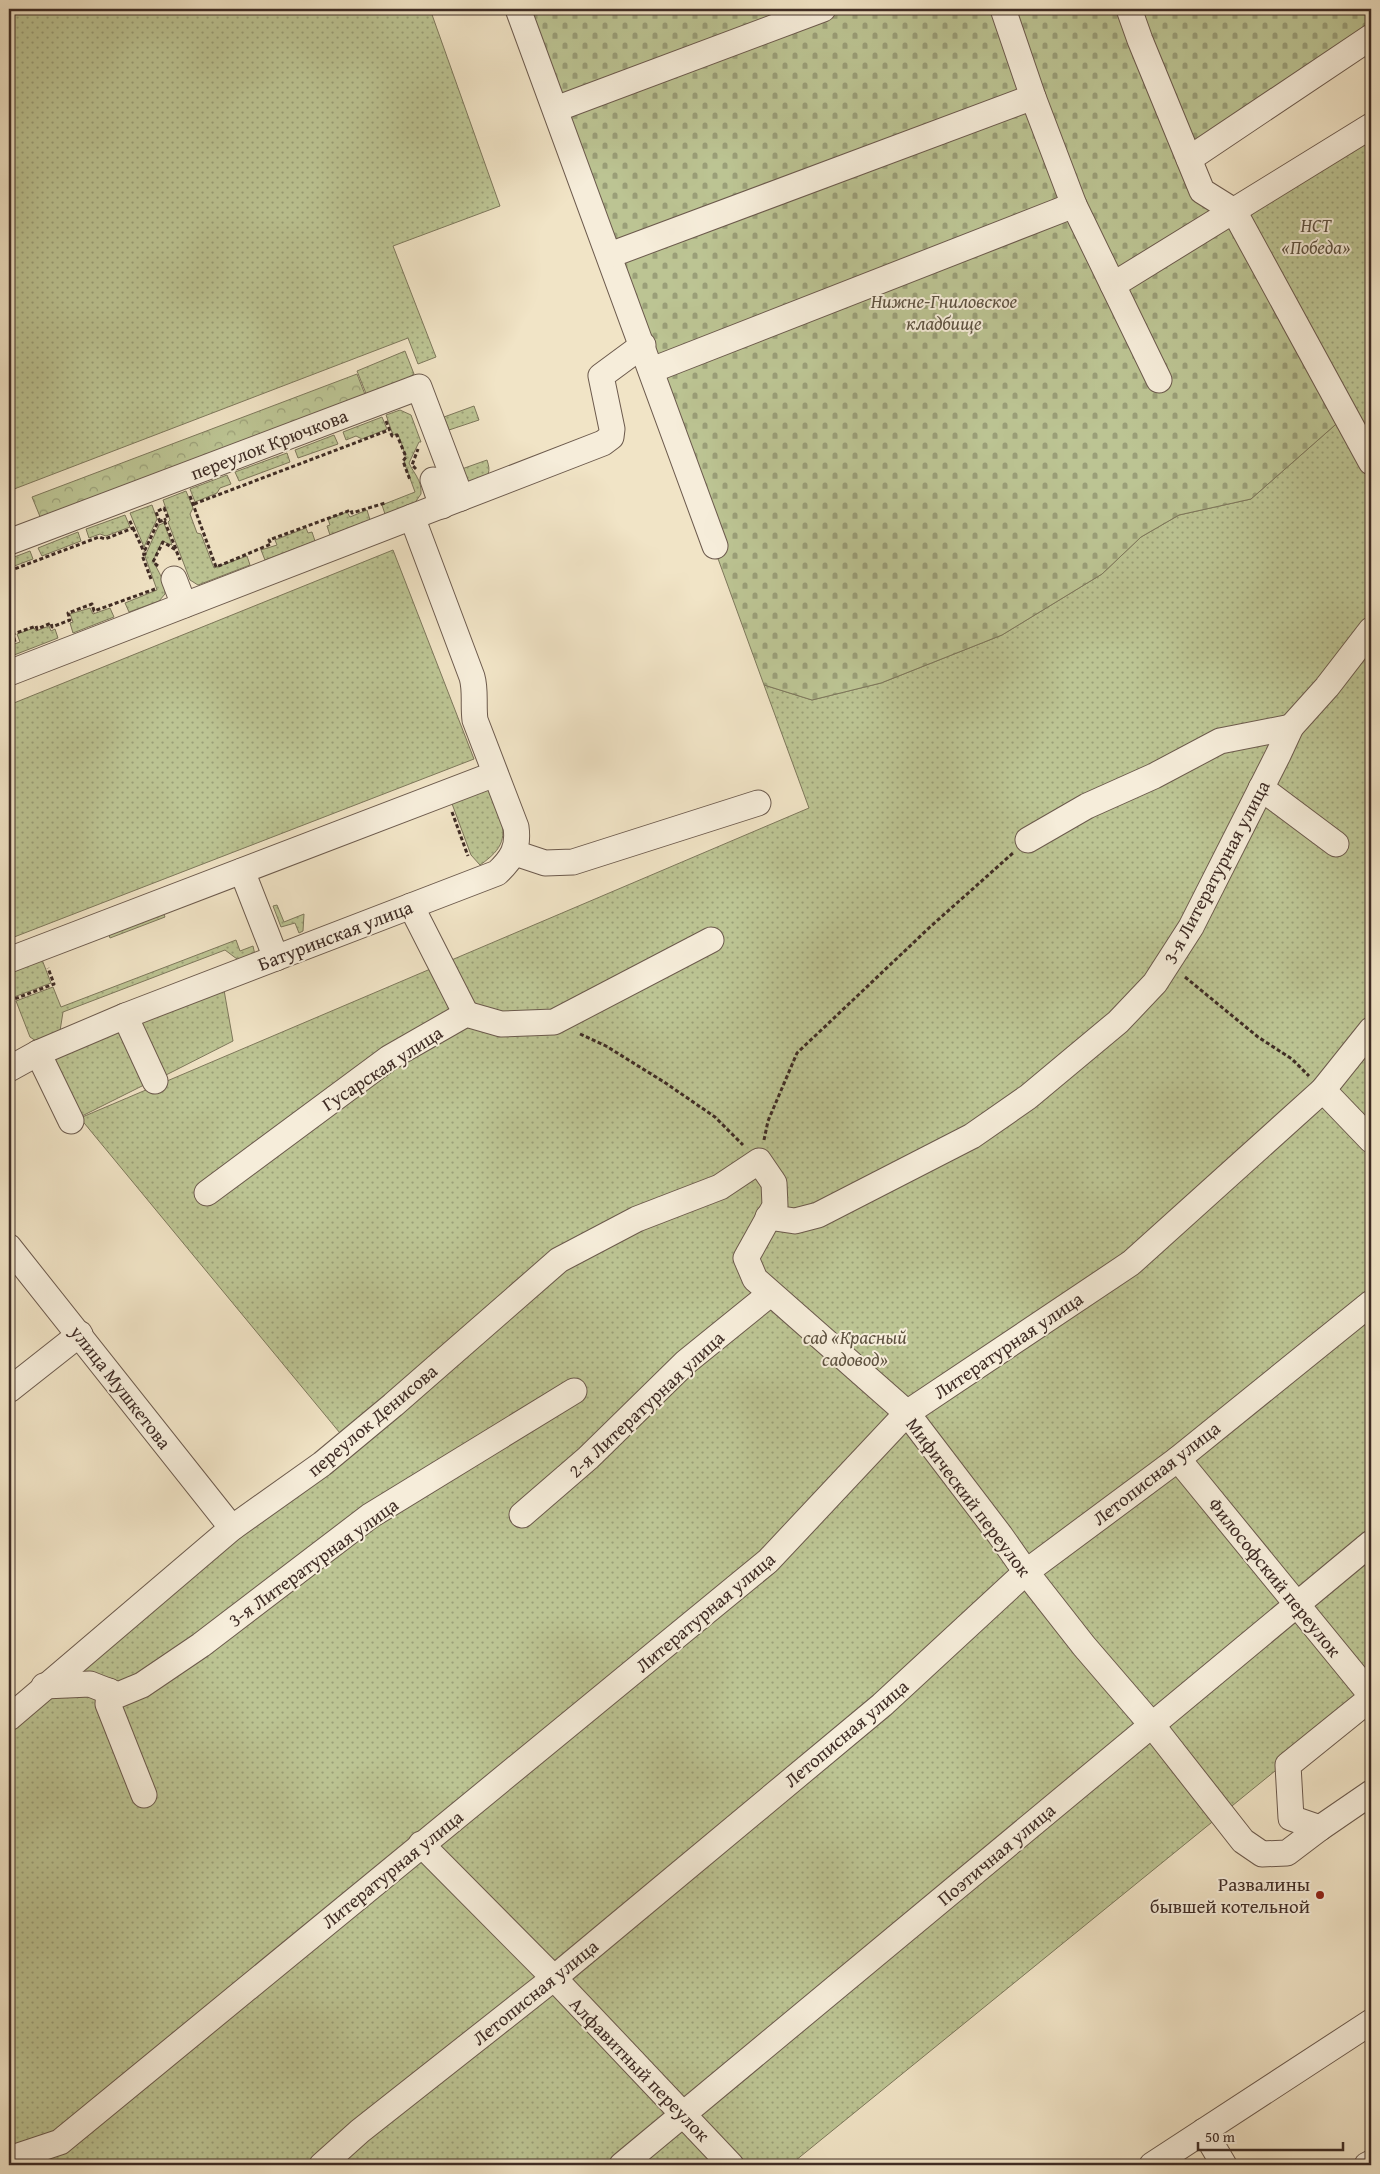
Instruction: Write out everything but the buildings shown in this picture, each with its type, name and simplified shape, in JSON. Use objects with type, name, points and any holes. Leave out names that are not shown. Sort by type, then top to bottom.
[{"type":"street","points":[[518,9],[610,255],[715,546]]},
{"type":"street","points":[[556,109],[823,9]]},
{"type":"street","points":[[1003,9],[1033,97],[1074,205],[1159,380]]},
{"type":"street","points":[[1129,9],[1202,191],[1234,212],[1371,462]]},
{"type":"street","points":[[1189,159],[1371,37]]},
{"type":"street","points":[[610,255],[1033,97]]},
{"type":"street","points":[[1113,285],[1371,126]]},
{"type":"street","points":[[652,370],[1074,205]]},
{"type":"street","points":[[9,674],[603,443],[611,438],[612,429],[602,376],[642,345]]},
{"type":"street","name":"переулок Крючкова","points":[[9,542],[419,387],[452,502]]},
{"type":"street","points":[[421,478],[452,502]]},
{"type":"street","points":[[412,517],[472,677],[475,687],[474,720],[516,828],[518,840],[515,853],[545,863],[572,862],[758,803]]},
{"type":"street","points":[[174,579],[184,605]]},
{"type":"street","name":"3-я Литературная улица","points":[[768,1216],[795,1221],[818,1215],[972,1136],[1028,1097],[1118,1022],[1155,983],[1191,927],[1291,727],[1327,687],[1371,630]]},
{"type":"street","points":[[1028,840],[1087,806],[1154,776],[1220,741],[1291,727]]},
{"type":"street","points":[[9,960],[496,774]]},
{"type":"street","points":[[1261,788],[1336,844]]},
{"type":"street","name":"Батуринская улица","points":[[11,1060],[38,1053],[126,1016],[497,873],[515,853]]},
{"type":"street","points":[[242,871],[276,958]]},
{"type":"street","points":[[411,906],[466,1014],[501,1024],[554,1022],[711,940]]},
{"type":"street","name":"Гусарская улица","points":[[207,1193],[389,1058],[466,1014]]},
{"type":"street","points":[[126,1016],[155,1081]]},
{"type":"street","name":"Литературная улица","points":[[9,2159],[60,2142],[421,1844],[768,1562],[906,1413],[1131,1263],[1323,1090],[1371,1030]]},
{"type":"street","points":[[38,1053],[71,1121]]},
{"type":"street","points":[[1323,1090],[1371,1140]]},
{"type":"street","name":"Мифический переулок","points":[[759,1161],[774,1183],[775,1206],[746,1258],[754,1279],[906,1413],[1084,1646],[1152,1725],[1243,1841],[1262,1854],[1287,1853],[1320,1828]]},
{"type":"street","name":"переулок Денисова","points":[[9,1718],[44,1686],[232,1528],[322,1464],[350,1441],[559,1260],[638,1219],[720,1187],[759,1161]]},
{"type":"street","name":"улица Мушкетова","points":[[9,1247],[80,1334],[232,1528]]},
{"type":"street","name":"2-я Литературная улица","points":[[522,1515],[588,1458],[686,1362],[770,1294]]},
{"type":"street","name":"Летописная улица","points":[[322,2165],[360,2131],[554,1978],[882,1705],[1026,1572],[1178,1458],[1371,1303]]},
{"type":"street","points":[[9,1390],[80,1334]]},
{"type":"street","name":"3-я Литературная улица","points":[[44,1686],[90,1684],[118,1695],[142,1685],[201,1645],[370,1516],[574,1391]]},
{"type":"street","name":"Философский переулок","points":[[1178,1458],[1298,1604],[1371,1697]]},
{"type":"street","name":"Поэтичная улица","points":[[622,2165],[1371,1543]]},
{"type":"street","points":[[109,1691],[108,1704],[144,1795]]},
{"type":"street","points":[[1371,1697],[1288,1765],[1291,1818],[1320,1828],[1371,1793]]},
{"type":"street","name":"Алфавитный переулок","points":[[421,1844],[554,1978],[731,2165]]},
{"type":"street","points":[[1152,2165],[1371,2022]]},
{"type":"street","points":[[1204,2131],[1224,2165]]},
{"type":"path","points":[[383,414],[392,436],[397,434],[406,457],[403,461],[421,478]]},
{"type":"path","points":[[194,504],[389,430]]},
{"type":"path","points":[[421,444],[412,465],[421,478]]},
{"type":"path","points":[[188,488],[216,567],[271,544],[269,540],[351,510],[352,513],[391,500]]},
{"type":"path","points":[[9,644],[15,642],[12,634],[50,623],[52,627],[62,624],[70,620],[68,613],[92,604],[94,611],[155,589],[142,555],[145,554],[144,552],[160,522],[168,518],[164,508],[156,512],[160,522]]},
{"type":"path","points":[[126,512],[144,552]]},
{"type":"path","points":[[164,520],[176,550]]},
{"type":"path","points":[[9,571],[99,537],[105,539],[133,528]]},
{"type":"path","points":[[450,809],[468,856]]},
{"type":"path","points":[[759,1161],[768,1122],[797,1053],[930,927],[1028,840]]},
{"type":"path","points":[[9,1001],[54,984],[45,961]]},
{"type":"path","points":[[1168,963],[1258,1038],[1292,1059],[1323,1090]]},
{"type":"path","points":[[554,1022],[606,1046],[664,1082],[715,1117],[759,1161]]},
{"type":"green space","points":[[9,9],[430,9],[500,206],[393,246],[436,357],[418,364],[408,338],[9,491]]},
{"type":"green space","name":"Нижне-Гниловское кладбище","points":[[518,9],[1371,9],[1371,29],[1195,145],[1220,204],[1343,418],[1251,499],[1179,515],[1141,537],[1102,574],[1002,635],[881,683],[812,700],[764,685]]},
{"type":"green space","name":"НСТ «Победа»","points":[[1371,134],[1371,454],[1241,217]]},
{"type":"green space","points":[[405,351],[414,374],[393,387],[367,396],[357,371]]},
{"type":"green space","points":[[357,374],[366,397],[41,519],[32,497]]},
{"type":"green space","points":[[474,406],[479,420],[449,430],[444,417]]},
{"type":"green space","points":[[400,410],[411,415],[421,442],[419,442],[409,463],[419,481],[421,494],[414,504],[385,514],[382,505],[415,492],[404,462],[406,457],[398,434],[393,435],[386,415]]},
{"type":"green space","points":[[382,417],[387,429],[362,439],[356,436],[346,440],[343,432]]},
{"type":"green space","name":"сад «Красный садовод»","points":[[1343,418],[1371,470],[1371,1693],[790,2165],[9,2165],[9,1728],[349,1444],[80,1118],[809,808],[764,685],[812,700],[881,683],[1002,635],[1102,574],[1141,537],[1179,515],[1251,499]]},
{"type":"green space","points":[[334,435],[338,444],[298,458],[295,450]]},
{"type":"green space","points":[[287,453],[290,462],[239,481],[235,472]]},
{"type":"green space","points":[[487,460],[489,471],[485,478],[479,483],[466,482],[459,470]]},
{"type":"green space","points":[[227,475],[231,484],[220,488],[217,493],[195,502],[190,489]]},
{"type":"green space","points":[[186,491],[193,508],[190,514],[197,533],[201,534],[214,568],[247,556],[250,565],[198,585],[190,580],[168,522],[170,520],[163,500]]},
{"type":"green space","points":[[152,505],[157,519],[144,547],[130,513]]},
{"type":"green space","points":[[367,510],[370,520],[330,535],[327,526],[330,525],[328,519],[347,512],[350,517]]},
{"type":"green space","points":[[125,515],[130,527],[106,536],[100,534],[89,538],[86,529]]},
{"type":"green space","points":[[164,523],[172,545],[162,541],[153,561],[163,581],[165,594],[159,601],[129,612],[125,603],[157,590],[145,556],[159,525]]},
{"type":"green space","points":[[306,528],[308,533],[312,532],[315,541],[265,560],[261,550],[277,545],[275,540]]},
{"type":"green space","points":[[78,532],[81,541],[42,556],[38,548]]},
{"type":"green space","points":[[393,550],[474,759],[9,939],[9,705]]},
{"type":"green space","points":[[30,551],[33,559],[9,568],[9,559]]},
{"type":"green space","points":[[90,608],[93,614],[110,608],[114,617],[73,633],[70,623],[73,622],[70,614]]},
{"type":"green space","points":[[49,626],[51,631],[55,629],[58,638],[9,657],[9,646],[20,642],[17,634],[34,628],[36,631]]},
{"type":"green space","points":[[488,789],[493,797],[501,820],[503,835],[498,848],[480,865],[471,855],[451,801]]},
{"type":"green space","points":[[277,905],[284,922],[304,914],[303,931],[299,933],[295,923],[281,927],[273,906]]},
{"type":"green space","points":[[163,912],[165,917],[110,938],[108,932]]},
{"type":"green space","points":[[236,940],[240,951],[253,946],[255,955],[241,962],[225,950],[63,1012],[60,1031],[36,1041],[30,1037],[16,1001],[53,987],[61,1007]]},
{"type":"green space","points":[[41,957],[51,983],[14,997],[9,982],[9,969]]},
{"type":"green space","points":[[224,990],[233,1041],[164,1076],[139,1024]]},
{"type":"green space","points":[[123,1030],[146,1084],[80,1117],[53,1059]]},
{"type":"place","name":"Развалины бывшей котельной","points":[[1320,1895]]}]
